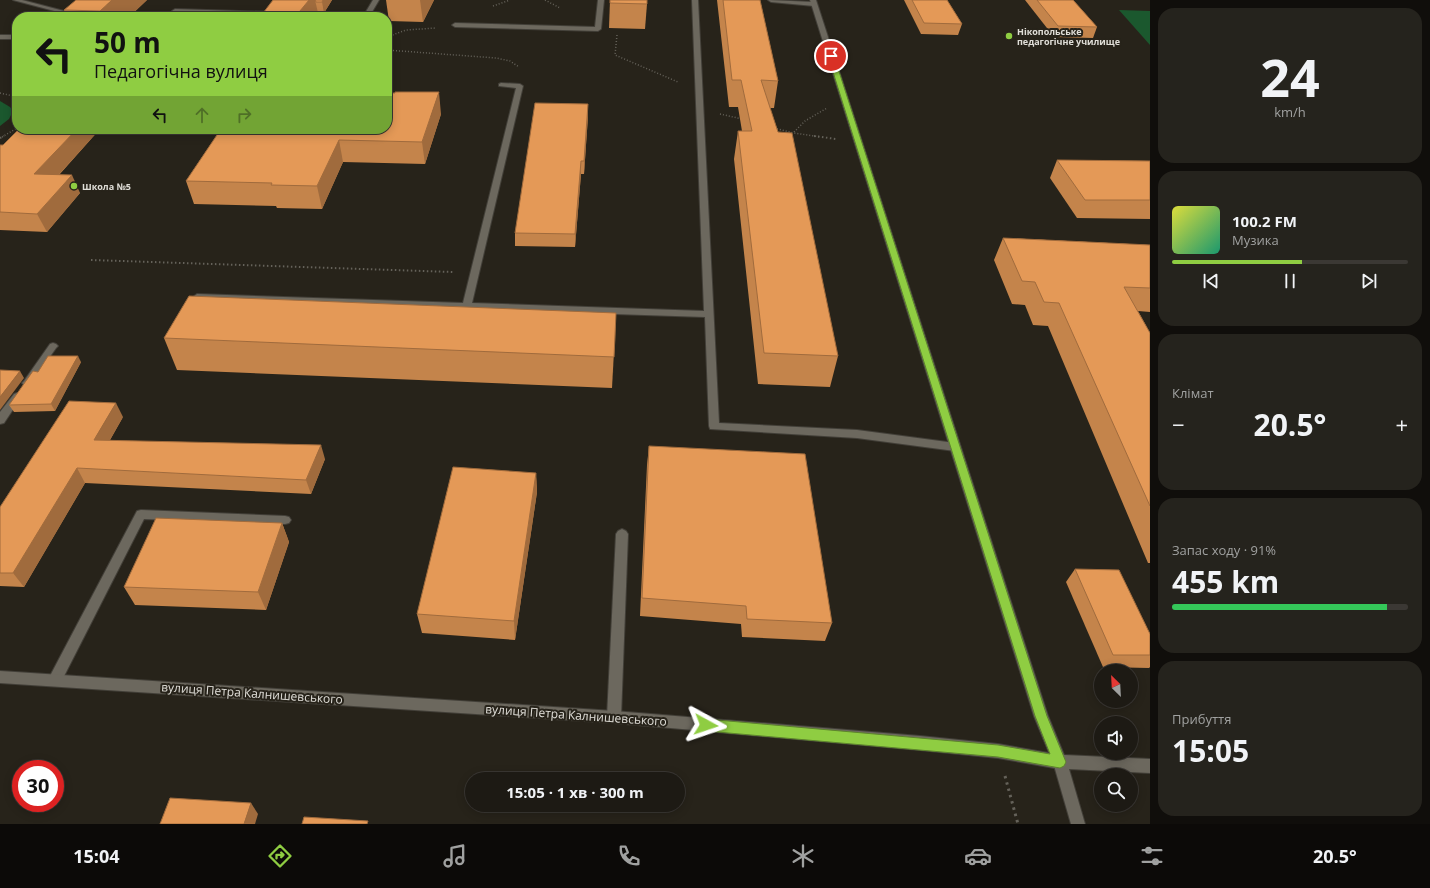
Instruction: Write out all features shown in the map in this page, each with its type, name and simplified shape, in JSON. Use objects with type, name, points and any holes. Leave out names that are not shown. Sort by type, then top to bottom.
[{"type":"main road","points":[[16,0],[68,12]]},
{"type":"main road","points":[[368,12],[376,0]]},
{"type":"main road","points":[[455,26],[598,29],[601,0]]},
{"type":"main road","points":[[695,0],[714,426],[857,434],[955,447]]},
{"type":"main road","points":[[771,0],[814,2],[1041,716],[1060,762],[1078,824]]},
{"type":"main road","points":[[175,11],[227,12]]},
{"type":"main road","points":[[0,37],[12,37]]},
{"type":"main road","points":[[467,306],[520,86],[501,85]]},
{"type":"main road","points":[[197,297],[709,314]]},
{"type":"main road","points":[[0,420],[53,346]]},
{"type":"main road","points":[[55,680],[141,514],[284,520]]},
{"type":"main road","points":[[614,717],[622,534]]},
{"type":"main road","name":"вулиця Петра Калнишевського","points":[[0,677],[614,717],[998,751],[1060,762],[1150,766]]},
{"type":"path","points":[[598,29],[617,34],[615,55],[699,91]]},
{"type":"path","points":[[392,51],[410,53],[471,54],[508,59],[516,63],[524,72],[520,86]]},
{"type":"path","points":[[0,93],[12,96]]},
{"type":"path","points":[[794,133],[805,121],[823,111],[844,96]]},
{"type":"path","points":[[700,114],[725,115],[748,121]]},
{"type":"path","points":[[771,127],[794,133],[858,142]]},
{"type":"path","points":[[0,138],[12,131]]},
{"type":"path","points":[[91,260],[475,273]]},
{"type":"path","points":[[998,751],[1018,824]]},
{"type":"green space","points":[[1119,10],[1150,11],[1150,45]]},
{"type":"green space","points":[[0,101],[10,107],[12,113],[9,119],[0,126]]},
{"type":"building","points":[[76,0],[112,0],[100,11],[64,10]]},
{"type":"building","points":[[273,0],[309,0],[299,12],[264,12]]},
{"type":"building","points":[[315,0],[323,0],[322,2],[316,2]]},
{"type":"building","points":[[610,0],[647,0],[647,4],[610,3]]},
{"type":"building","points":[[723,0],[760,0],[778,81],[761,80],[778,132],[792,133],[838,356],[764,353],[738,131],[752,131],[741,80],[732,80]]},
{"type":"building","points":[[912,0],[947,0],[962,24],[924,23]]},
{"type":"building","points":[[1037,0],[1073,0],[1097,27],[1058,26]]},
{"type":"building","points":[[439,92],[422,142],[339,140],[317,186],[271,185],[272,183],[186,181],[218,134],[392,134],[392,93]]},
{"type":"building","points":[[535,103],[588,104],[584,161],[581,161],[575,234],[515,233]]},
{"type":"building","points":[[14,134],[72,134],[34,174],[72,175],[37,214],[0,212],[0,145],[3,145]]},
{"type":"building","points":[[1057,160],[1150,161],[1150,200],[1085,200]]},
{"type":"building","points":[[1003,238],[1150,245],[1150,288],[1124,287],[1150,333],[1150,506],[1059,303],[1044,302],[1035,282],[1022,281]]},
{"type":"building","points":[[189,296],[616,313],[614,357],[164,338]]},
{"type":"building","points":[[48,356],[78,356],[51,404],[9,405],[33,371],[38,372]]},
{"type":"building","points":[[0,370],[20,371],[0,397]]},
{"type":"building","points":[[69,401],[116,403],[94,440],[321,445],[306,480],[77,468],[13,573],[0,573],[0,507]]},
{"type":"building","points":[[649,446],[805,454],[832,623],[747,619],[746,606],[642,598]]},
{"type":"building","points":[[453,467],[536,473],[514,621],[417,614]]},
{"type":"building","points":[[156,518],[282,523],[258,592],[124,587]]},
{"type":"building","points":[[1075,569],[1119,570],[1150,634],[1150,655],[1113,655]]},
{"type":"building","points":[[170,798],[251,803],[244,824],[160,824]]},
{"type":"building","points":[[304,817],[368,821],[367,824],[302,824]]},
{"type":"place","name":"Нікопольське педагогічне училище","points":[[1009,36]]},
{"type":"place","name":"Школа №5","points":[[74,186]]},
{"type":"route","points":[[706,725],[998,751],[1060,762],[1041,716],[831,56]]}]
